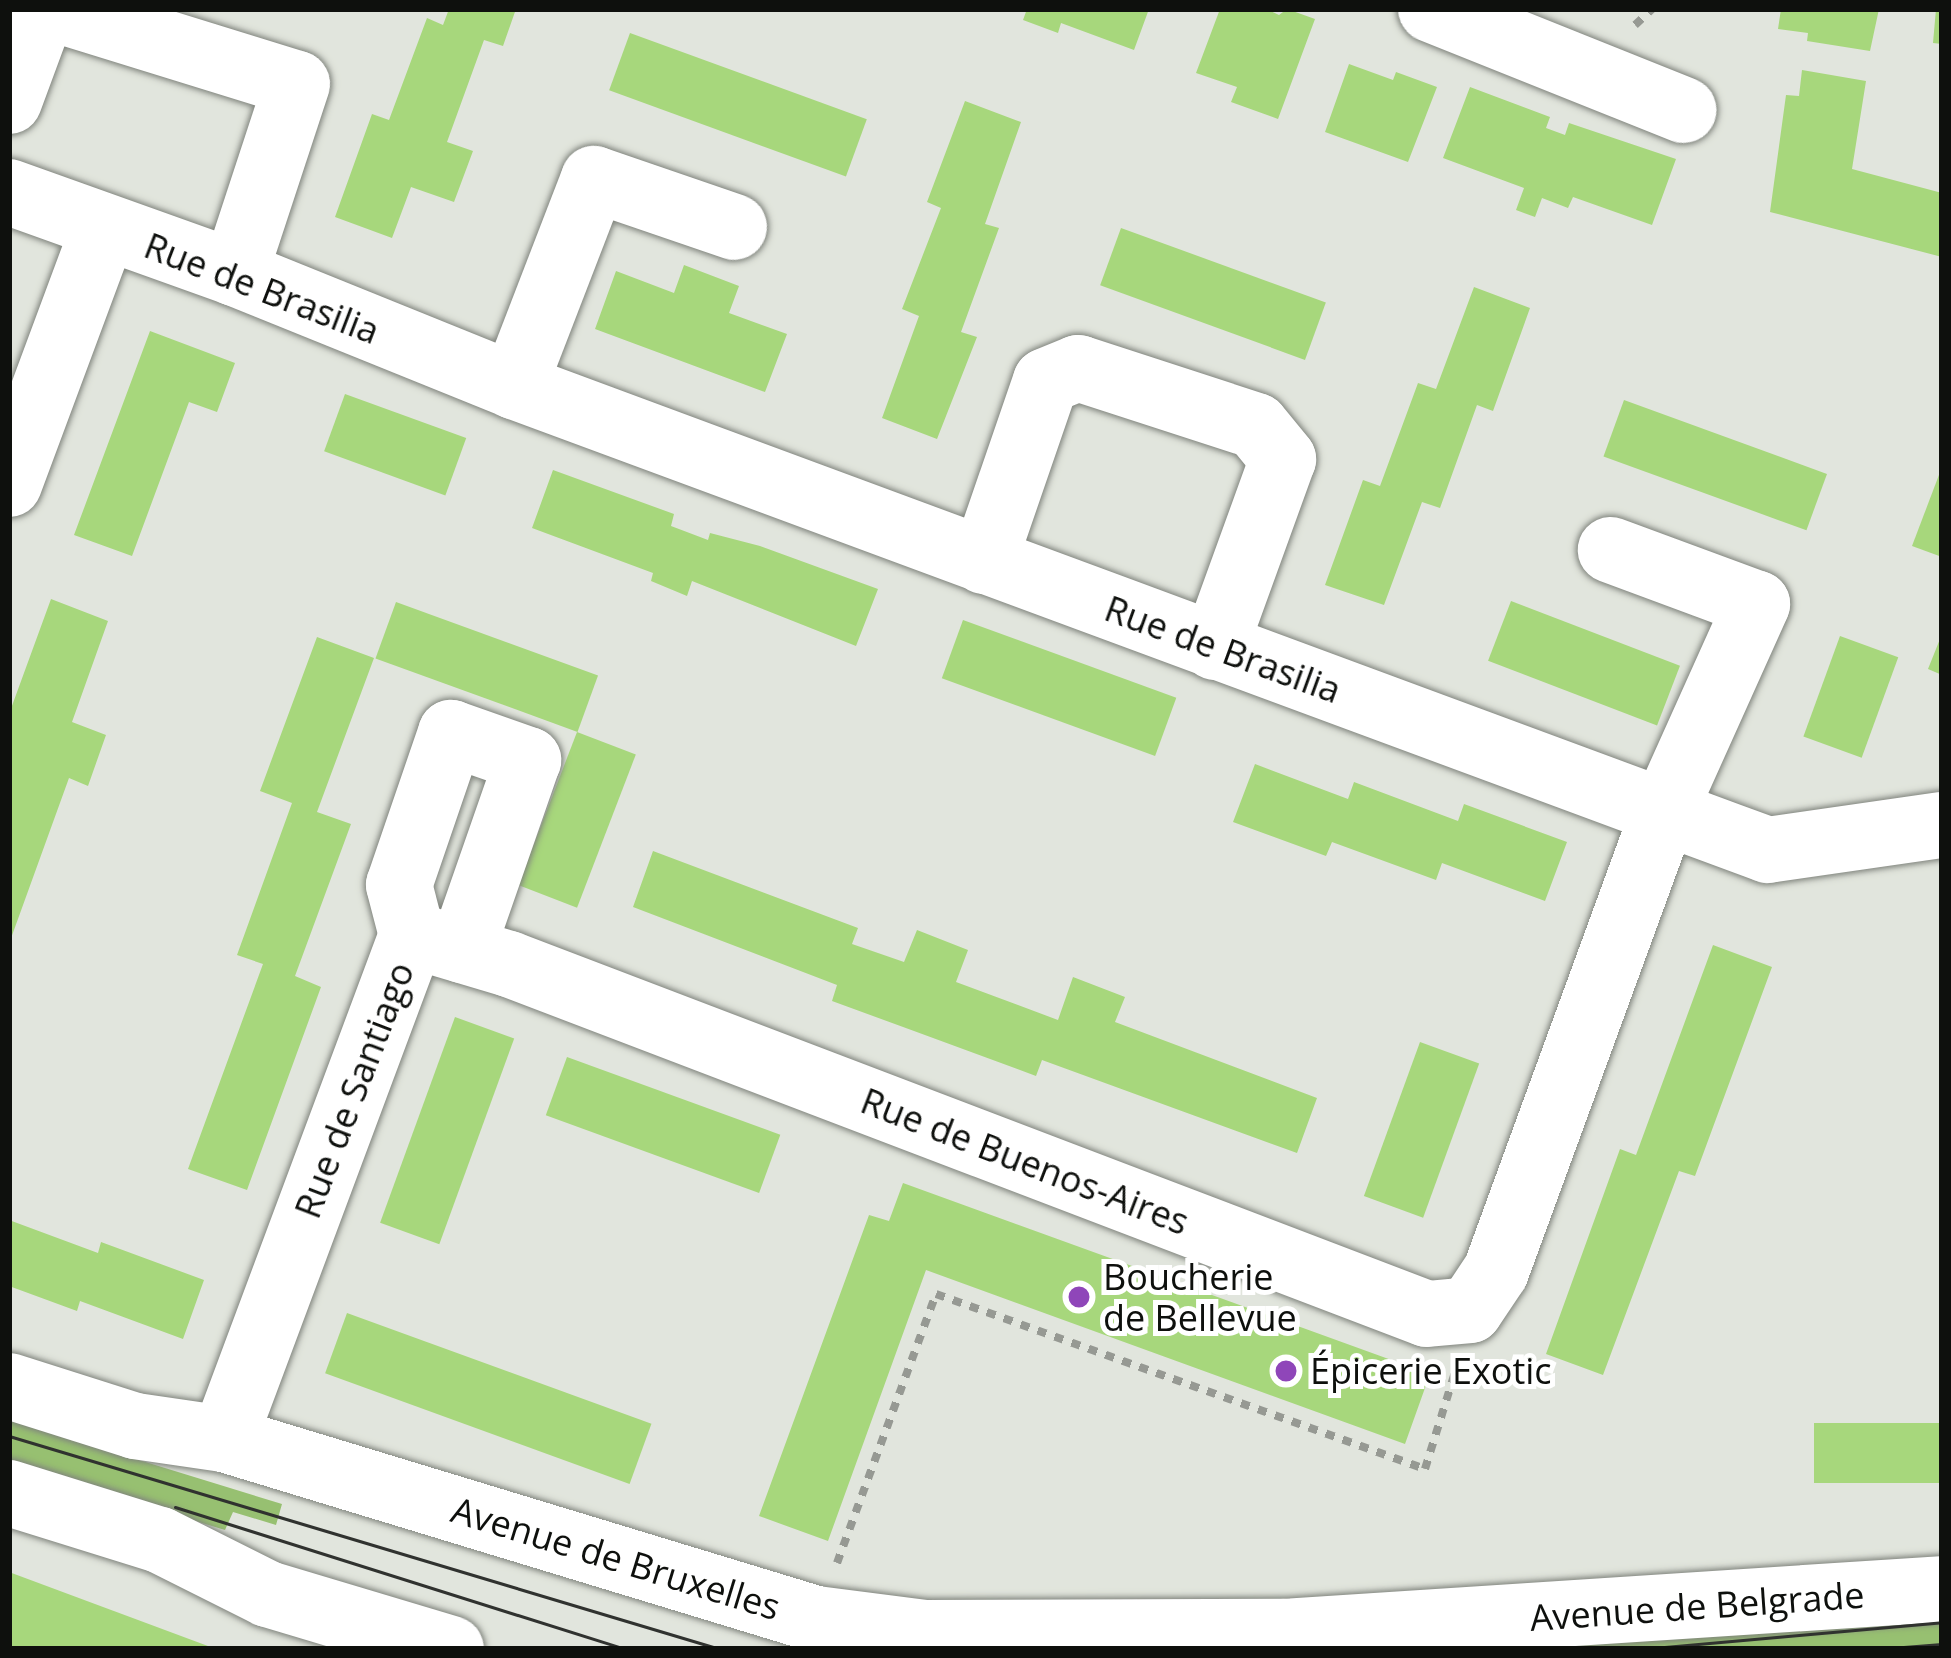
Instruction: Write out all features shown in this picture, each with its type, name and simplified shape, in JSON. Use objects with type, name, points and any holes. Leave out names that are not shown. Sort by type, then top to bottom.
[{"type":"street","points":[[9,100],[44,9]]},
{"type":"street","points":[[55,9],[297,84],[235,273]]},
{"type":"street","points":[[1431,9],[1684,110]]},
{"type":"street","points":[[514,386],[594,178],[734,227]]},
{"type":"street","name":"Rue de Brasilia","points":[[9,192],[235,273],[514,386],[1768,850],[1942,825]]},
{"type":"street","points":[[9,484],[104,228]]},
{"type":"street","points":[[984,561],[1046,381],[1078,368],[1256,426],[1283,459],[1215,647]]},
{"type":"street","points":[[1611,550],[1757,604],[1665,809]]},
{"type":"street","name":"Rue de Buenos-Aires","points":[[437,942],[1427,1314],[1470,1310],[1496,1271],[1665,809]]},
{"type":"street","name":"Rue de Santiago","points":[[224,1439],[437,942]]},
{"type":"street","name":"Avenue de Bruxelles","points":[[9,1386],[135,1426],[224,1439],[816,1619],[1004,1636],[1237,1634]]},
{"type":"street","points":[[9,1493],[160,1540],[268,1594],[451,1649]]},
{"type":"street","name":"Avenue de Belgrade","points":[[1237,1634],[1942,1589]]},
{"type":"path","points":[[816,1619],[936,1294],[1425,1469],[1441,1431]]},
{"type":"green space","points":[[9,1420],[282,1504],[276,1525],[233,1512],[225,1530],[9,1464]]},
{"type":"green space","points":[[1942,1613],[1942,1649],[1496,1649]]},
{"type":"building","points":[[449,9],[516,9],[503,46],[484,40],[447,142],[473,151],[454,202],[411,187],[392,238],[335,217],[372,114],[389,120],[427,18],[443,25]]},
{"type":"building","points":[[1027,9],[1149,9],[1134,50],[1061,23],[1058,33],[1023,20]]},
{"type":"building","points":[[1220,9],[1266,9],[1279,15],[1287,9],[1315,19],[1278,119],[1231,102],[1237,87],[1196,73]]},
{"type":"building","points":[[1781,9],[1879,9],[1870,51],[1807,41],[1808,33],[1778,29]]},
{"type":"building","points":[[1936,9],[1942,9],[1942,44],[1933,43]]},
{"type":"building","points":[[630,33],[867,119],[846,177],[609,90]]},
{"type":"building","points":[[1349,64],[1393,80],[1396,72],[1437,87],[1408,162],[1325,132]]},
{"type":"building","points":[[1802,70],[1866,81],[1852,169],[1942,193],[1942,257],[1770,212],[1786,95],[1799,96]]},
{"type":"building","points":[[1470,87],[1550,117],[1546,128],[1565,135],[1569,123],[1676,159],[1652,225],[1573,197],[1568,208],[1542,198],[1535,217],[1516,210],[1524,188],[1443,158]]},
{"type":"building","points":[[965,101],[1021,122],[985,224],[999,228],[961,332],[977,337],[937,439],[882,418],[919,316],[902,309],[941,208],[927,202]]},
{"type":"building","points":[[1121,228],[1326,303],[1305,360],[1100,285]]},
{"type":"building","points":[[684,265],[739,286],[729,313],[787,334],[765,392],[595,329],[616,271],[674,293]]},
{"type":"building","points":[[1474,287],[1530,308],[1493,411],[1477,405],[1440,508],[1422,502],[1384,605],[1325,585],[1363,480],[1380,486],[1418,383],[1436,389]]},
{"type":"building","points":[[150,331],[235,363],[217,412],[189,402],[132,556],[74,535]]},
{"type":"building","points":[[345,394],[466,438],[445,495],[324,451]]},
{"type":"building","points":[[1624,400],[1827,474],[1806,530],[1603,456]]},
{"type":"building","points":[[1942,467],[1942,557],[1912,546]]},
{"type":"building","points":[[553,470],[674,514],[671,526],[708,540],[710,533],[760,546],[878,589],[856,646],[692,581],[687,596],[651,581],[653,573],[532,528]]},
{"type":"building","points":[[51,599],[108,621],[72,722],[106,735],[88,786],[69,778],[10,941],[9,714]]},
{"type":"building","points":[[1511,601],[1680,666],[1657,726],[1488,661]]},
{"type":"building","points":[[396,602],[598,676],[578,732],[375,658]]},
{"type":"building","points":[[963,620],[1176,698],[1155,756],[942,678]]},
{"type":"building","points":[[1942,634],[1942,675],[1928,669]]},
{"type":"building","points":[[1840,636],[1898,657],[1862,758],[1803,737]]},
{"type":"building","points":[[317,637],[374,658],[317,812],[351,824],[295,976],[321,987],[247,1190],[188,1169],[263,964],[237,955],[292,803],[260,791]]},
{"type":"building","points":[[577,732],[636,755],[577,908],[518,885]]},
{"type":"building","points":[[1255,764],[1348,799],[1354,782],[1458,821],[1464,804],[1567,842],[1545,901],[1442,863],[1436,880],[1332,842],[1326,856],[1233,822]]},
{"type":"building","points":[[653,851],[858,928],[852,944],[904,962],[917,930],[968,950],[956,982],[1058,1020],[1073,977],[1125,997],[1115,1022],[1317,1098],[1297,1153],[1042,1060],[1036,1076],[832,1001],[837,985],[633,907]]},
{"type":"building","points":[[1713,945],[1772,967],[1695,1176],[1679,1171],[1603,1375],[1546,1354],[1620,1149],[1636,1155]]},
{"type":"building","points":[[455,1017],[514,1039],[439,1244],[380,1223]]},
{"type":"building","points":[[1420,1042],[1479,1064],[1423,1218],[1364,1196]]},
{"type":"building","points":[[567,1057],[780,1135],[759,1193],[546,1115]]},
{"type":"building","points":[[903,1183],[1430,1374],[1405,1444],[926,1270],[828,1541],[759,1516],[869,1215],[889,1221]]},
{"type":"building","points":[[9,1220],[98,1253],[101,1242],[204,1280],[183,1339],[80,1301],[77,1311],[9,1286]]},
{"type":"building","points":[[347,1313],[651,1424],[630,1484],[325,1373]]},
{"type":"building","points":[[1814,1423],[1942,1423],[1942,1483],[1814,1483]]},
{"type":"building","points":[[9,1572],[216,1649],[9,1649]]},
{"type":"tram line","points":[[9,1436],[720,1649]]},
{"type":"tram line","points":[[175,1507],[624,1649]]},
{"type":"tram line","points":[[1642,1649],[1942,1622]]},
{"type":"tram line","points":[[1878,1649],[1942,1644]]},
{"type":"place","name":"Boucherie de Bellevue","points":[[1079,1297]]},
{"type":"place","name":"Épicerie Exotic","points":[[1286,1371]]}]
